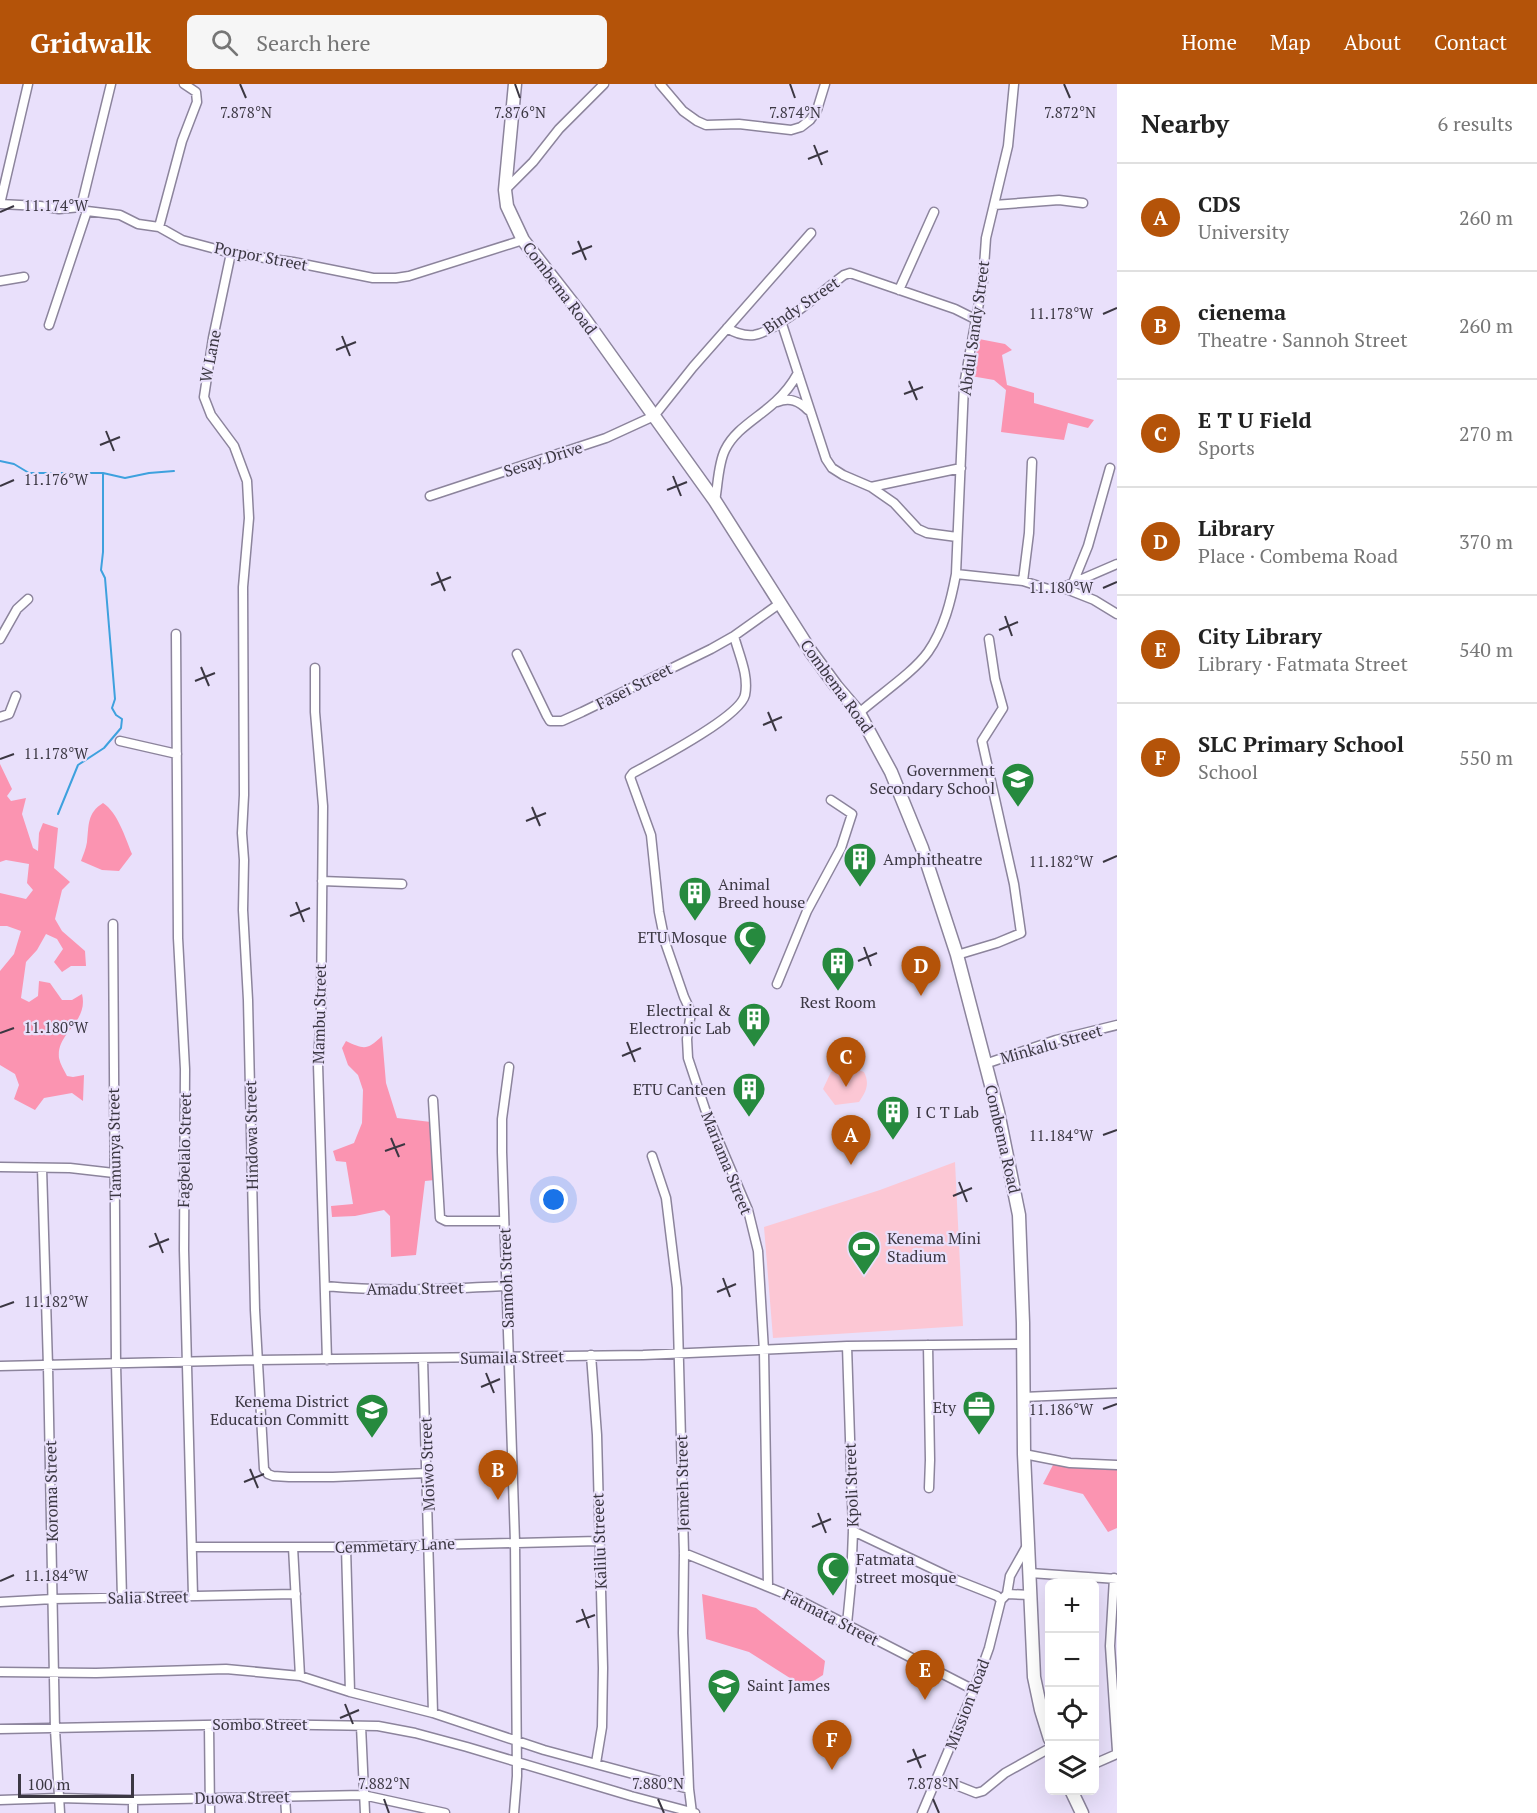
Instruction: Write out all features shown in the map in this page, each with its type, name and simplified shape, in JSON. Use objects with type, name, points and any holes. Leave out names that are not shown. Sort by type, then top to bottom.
[{"type":"street","points":[[0,204],[28,84]]},
{"type":"street","points":[[49,325],[84,209],[111,84]]},
{"type":"street","points":[[159,227],[182,141],[197,102],[196,92],[184,84]]},
{"type":"street","name":"Combema Road","points":[[515,84],[505,190],[507,206],[523,240],[584,318],[715,501],[779,604],[830,678],[859,713],[898,786],[922,848],[957,955],[1008,1158],[1019,1215],[1024,1454],[1031,1595]]},
{"type":"street","points":[[505,190],[533,162],[559,129],[604,84]]},
{"type":"street","points":[[660,84],[683,111],[706,125],[760,125],[791,130],[801,127],[810,120],[817,110],[825,84]]},
{"type":"street","name":"Abdul Sandy Street","points":[[859,713],[927,653],[946,617],[956,574],[964,385],[983,281],[986,238],[1008,146],[1014,84]]},
{"type":"street","points":[[994,205],[1059,200],[1083,203]]},
{"type":"street","name":"Porpor Street","points":[[0,204],[84,209],[120,215],[138,224],[159,227],[182,240],[231,253],[293,262],[373,278],[410,276],[523,240]]},
{"type":"street","points":[[899,290],[934,212]]},
{"type":"street","name":"Bindy Street","points":[[654,416],[727,328],[811,233]]},
{"type":"street","name":"W Lane","points":[[231,253],[213,338],[204,397],[211,415],[234,446],[247,481],[249,518],[243,587],[243,910]]},
{"type":"street","name":"Bindy Street","points":[[727,328],[736,333],[753,335],[760,333],[781,321],[847,274],[955,309],[975,319]]},
{"type":"street","points":[[0,281],[24,277]]},
{"type":"street","points":[[781,321],[826,459],[832,468],[871,487],[894,503],[918,529],[927,533],[957,537]]},
{"type":"street","points":[[715,501],[723,453],[730,440],[775,402],[792,384],[798,373]]},
{"type":"street","points":[[775,402],[784,399],[793,400],[802,404],[810,412]]},
{"type":"street","name":"Sesay Drive","points":[[430,496],[606,438],[654,416]]},
{"type":"street","points":[[1023,581],[1029,533],[1032,462]]},
{"type":"street","points":[[871,487],[961,468]]},
{"type":"street","points":[[1073,583],[1088,546],[1110,468]]},
{"type":"street","points":[[956,574],[1023,581],[1048,589],[1073,583],[1117,564]]},
{"type":"street","points":[[1061,587],[1094,600],[1117,614]]},
{"type":"street","points":[[0,639],[17,609],[28,599]]},
{"type":"street","name":"Fasei Street","points":[[517,654],[547,717],[550,721],[555,722],[582,712],[734,636],[779,604]]},
{"type":"street","name":"Fagbelalo Street","points":[[176,634],[178,938],[185,1069],[183,1250],[193,1596]]},
{"type":"street","name":"Mariama Street","points":[[734,636],[746,681],[744,698],[738,708],[693,739],[633,773],[630,777],[651,835],[659,912],[665,942],[691,1012],[687,1049],[694,1078],[755,1232],[760,1274],[764,1351],[768,1586]]},
{"type":"street","points":[[957,955],[1021,933],[1014,884],[982,741],[1003,708],[995,679],[989,639]]},
{"type":"street","name":"Mambu Street","points":[[315,668],[315,712],[323,806],[318,1064],[327,1360]]},
{"type":"street","points":[[0,717],[9,714],[16,696]]},
{"type":"street","points":[[120,741],[177,754]]},
{"type":"street","points":[[777,984],[807,911],[841,848],[852,814],[831,800]]},
{"type":"street","points":[[322,882],[402,884]]},
{"type":"street","name":"Hindowa Street","points":[[243,910],[247,978],[250,1166],[263,1462],[268,1474],[273,1476],[333,1477],[427,1473]]},
{"type":"street","name":"Tamunya Street","points":[[112,924],[116,1364],[122,1598]]},
{"type":"street","name":"Minkalu Street","points":[[985,1064],[1056,1040],[1117,1025]]},
{"type":"street","name":"Sannoh Street","points":[[509,1067],[502,1119],[503,1221],[515,1542],[516,1762]]},
{"type":"street","points":[[434,1100],[440,1218],[446,1221],[503,1221]]},
{"type":"street","name":"Jenneh Street","points":[[652,1156],[666,1198],[677,1288],[684,1553],[683,1633],[689,1789],[693,1813]]},
{"type":"street","points":[[0,1167],[70,1168],[114,1173]]},
{"type":"street","name":"Koroma Street","points":[[42,1168],[55,1729],[60,1813]]},
{"type":"street","name":"Amadu Street","points":[[325,1286],[361,1290],[399,1290],[505,1286]]},
{"type":"street","name":"Sumaila Street","points":[[0,1366],[679,1354],[847,1346],[1023,1344]]},
{"type":"street","points":[[928,1345],[929,1488]]},
{"type":"street","name":"Kpoli Street","points":[[847,1346],[853,1531],[847,1624]]},
{"type":"street","name":"Kalilu Streeet","points":[[591,1354],[597,1435],[603,1698],[602,1727],[596,1763]]},
{"type":"street","name":"Moiwo Street","points":[[423,1359],[433,1713]]},
{"type":"street","points":[[1023,1397],[1117,1393]]},
{"type":"street","points":[[1024,1454],[1070,1463],[1117,1465]]},
{"type":"street","points":[[853,1531],[954,1579],[997,1596],[1031,1595],[1034,1677],[1045,1723]]},
{"type":"street","name":"Cemmetary Lane","points":[[192,1547],[346,1547],[598,1540]]},
{"type":"street","name":"Mission Road","points":[[922,1813],[974,1690],[1010,1576],[1028,1544]]},
{"type":"street","points":[[293,1547],[300,1676]]},
{"type":"street","points":[[346,1547],[350,1692]]},
{"type":"street","name":"Fatmata Street","points":[[684,1553],[768,1586],[974,1690]]},
{"type":"street","points":[[1030,1573],[1115,1579],[1110,1646],[1117,1753],[1099,1762]]},
{"type":"street","name":"Salia Street","points":[[0,1602],[296,1594]]},
{"type":"street","points":[[0,1672],[96,1673],[225,1669],[300,1676],[350,1692],[433,1713],[516,1742],[689,1789]]},
{"type":"street","name":"Sombo Street","points":[[0,1729],[320,1724],[378,1726],[415,1733],[693,1813]]},
{"type":"street","points":[[209,1725],[210,1813]]},
{"type":"street","points":[[361,1726],[365,1813]]},
{"type":"street","points":[[938,1778],[976,1793],[983,1791],[1005,1773],[1045,1751]]},
{"type":"street","points":[[514,1813],[517,1792],[516,1762]]},
{"type":"street","name":"Duowa Street","points":[[0,1800],[59,1798],[133,1800],[363,1795],[445,1813]]},
{"type":"street","points":[[1073,1795],[1082,1813]]},
{"type":"street","points":[[285,1797],[286,1813]]},
{"type":"street","points":[[133,1800],[133,1813]]},
{"type":"shaded area","points":[[979,339],[1005,344],[1012,350],[1002,355],[1007,385],[1034,393],[1034,403],[1094,420],[1088,428],[1068,423],[1064,440],[1001,432],[1006,390],[994,380],[971,376]]},
{"type":"shaded area","points":[[0,764],[12,789],[7,796],[11,801],[26,798],[22,814],[33,848],[38,851],[39,833],[43,823],[58,828],[54,868],[70,882],[62,890],[55,919],[62,931],[85,951],[86,966],[71,966],[62,972],[54,962],[63,949],[57,939],[46,934],[37,950],[26,962],[21,998],[29,1002],[38,996],[39,981],[50,983],[62,1000],[72,1000],[82,994],[83,1004],[81,1013],[62,1041],[59,1058],[67,1076],[84,1075],[83,1101],[72,1093],[44,1098],[35,1110],[14,1099],[19,1085],[15,1074],[0,1065],[0,971],[14,954],[21,931],[0,926],[0,893],[26,899],[33,890],[27,883],[29,864],[6,860],[0,862]]},
{"type":"shaded area","points":[[103,803],[117,819],[132,854],[119,871],[102,870],[81,861],[87,845],[91,815]]},
{"type":"shaded area","points":[[382,1036],[386,1083],[397,1118],[431,1122],[435,1180],[425,1181],[416,1255],[391,1257],[390,1216],[384,1210],[355,1216],[332,1217],[331,1206],[353,1204],[346,1162],[336,1161],[333,1151],[354,1143],[362,1123],[363,1090],[358,1075],[348,1065],[342,1048],[346,1041],[366,1047]]},
{"type":"shaded area","points":[[845,1065],[864,1072],[867,1080],[866,1088],[859,1102],[835,1105],[823,1089],[831,1072]]},
{"type":"shaded area","name":"Kenema Mini Stadium","points":[[955,1162],[963,1326],[773,1338],[764,1227],[880,1190]]},
{"type":"shaded area","points":[[1053,1465],[1117,1467],[1117,1528],[1108,1532],[1083,1494],[1043,1484]]},
{"type":"shaded area","points":[[702,1594],[756,1608],[825,1661],[823,1675],[804,1687],[749,1652],[706,1639]]},
{"type":"waterway","points":[[0,461],[14,464],[29,473],[103,473],[125,478],[174,471]]},
{"type":"waterway","points":[[58,814],[78,765],[104,748],[121,728],[122,719],[112,708],[115,699],[105,578],[101,570],[103,473]]},
{"type":"place","name":"Government Secondary School","points":[[1018,808]]},
{"type":"place","name":"Amphitheatre","points":[[860,888]]},
{"type":"place","name":"Animal Breed house","points":[[695,922]]},
{"type":"place","name":"ETU Mosque","points":[[750,966]]},
{"type":"place","name":"Rest Room","points":[[838,992]]},
{"type":"place","name":"Library","points":[[921,996]]},
{"type":"place","name":"Electrical & Electronic Lab","points":[[754,1048]]},
{"type":"place","name":"E T U Field","points":[[846,1087]]},
{"type":"place","name":"ETU Canteen","points":[[749,1118]]},
{"type":"place","name":"I C T Lab","points":[[893,1141]]},
{"type":"place","name":"CDS","points":[[851,1165]]},
{"type":"place","name":"Kenema Mini Stadium","points":[[864,1276]]},
{"type":"place","name":"Ety","points":[[979,1436]]},
{"type":"place","name":"Kenema District Education Committ","points":[[372,1439]]},
{"type":"place","name":"cienema","points":[[498,1500]]},
{"type":"place","name":"Fatmata street mosque","points":[[833,1597]]},
{"type":"place","name":"City Library","points":[[925,1700]]},
{"type":"place","name":"Saint James","points":[[724,1714]]},
{"type":"place","name":"SLC Primary School","points":[[832,1770]]}]
